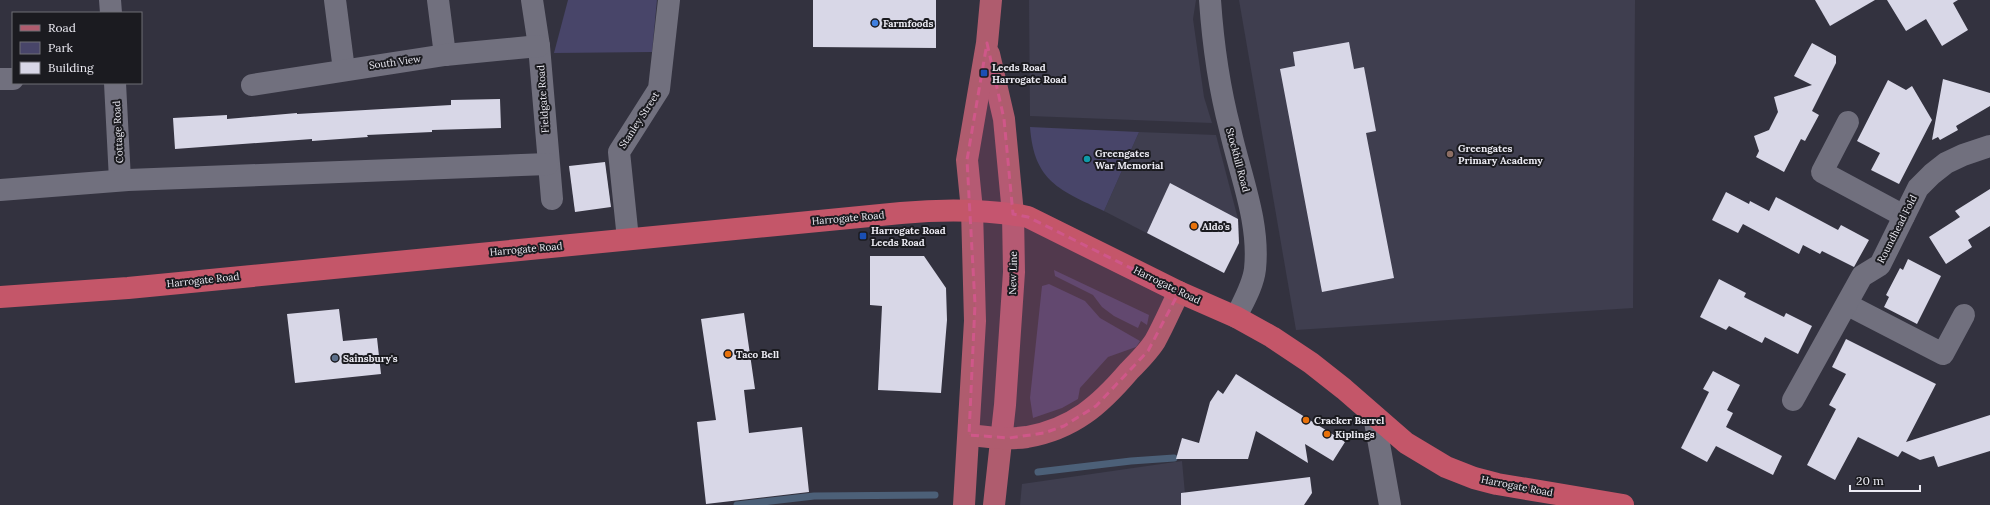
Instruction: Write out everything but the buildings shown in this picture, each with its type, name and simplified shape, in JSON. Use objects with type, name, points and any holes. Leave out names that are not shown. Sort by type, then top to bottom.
[{"type":"highway","name":"Harrogate Road","points":[[0,297],[128,288],[907,212],[972,210],[1013,214],[1028,217],[1179,292],[1236,317],[1272,337],[1311,363],[1344,389],[1374,416],[1420,452],[1446,466],[1474,478],[1497,484],[1623,505]]},
{"type":"main road","name":"New Line","points":[[964,505],[975,321],[972,210],[967,160],[987,43],[991,0]]},
{"type":"main road","name":"New Line","points":[[987,43],[1004,119],[1013,214],[1014,272],[1002,439],[994,505]]},
{"type":"main road","points":[[969,436],[1002,439],[1044,433],[1064,426],[1096,406],[1148,350],[1179,292]]},
{"type":"street","points":[[110,0],[111,12]]},
{"type":"street","points":[[335,0],[344,70]]},
{"type":"street","points":[[438,0],[445,55]]},
{"type":"street","name":"Fieldgate Road","points":[[532,0],[539,46],[552,199]]},
{"type":"street","name":"Stanley Street","points":[[628,239],[619,152],[659,89],[669,0]]},
{"type":"street","name":"Stockhill Road","points":[[1210,0],[1214,47],[1229,128],[1251,212],[1256,256],[1253,281],[1236,317]]},
{"type":"street","name":"South View","points":[[252,85],[445,55],[539,46]]},
{"type":"street","points":[[0,79],[12,79]]},
{"type":"street","name":"Cottage Road","points":[[115,84],[120,180]]},
{"type":"street","points":[[1848,122],[1822,172],[1904,216]]},
{"type":"street","name":"Roundhead Fold","points":[[1793,400],[1848,305],[1862,276],[1880,265],[1918,188],[1946,163],[1990,146]]},
{"type":"street","points":[[0,190],[120,180],[548,164]]},
{"type":"street","points":[[1848,305],[1943,354],[1964,315]]},
{"type":"street","points":[[1374,416],[1390,505]]},
{"type":"highlighted area","points":[[987,43],[1004,119],[1013,214],[1028,217],[1179,292],[1148,351],[1096,406],[1064,426],[1044,433],[1009,438],[969,435],[975,304],[967,160]]},
{"type":"shaded area","points":[[1029,0],[1196,0],[1193,19],[1204,97],[1212,123],[1030,116]]},
{"type":"shaded area","name":"Greengates Primary Academy","points":[[1239,0],[1635,0],[1633,308],[1296,330]]},
{"type":"shaded area","points":[[1139,132],[1216,135],[1238,219],[1239,243],[1224,273],[1104,211]]},
{"type":"shaded area","points":[[1182,461],[1186,505],[1020,505],[1022,484]]},
{"type":"green space","points":[[568,0],[657,0],[652,52],[554,53]]},
{"type":"green space","points":[[1030,127],[1139,132],[1104,211],[1074,197],[1052,182],[1037,160]]},
{"type":"green space","points":[[1054,270],[1149,315],[1147,325],[1141,321],[1138,328],[1114,316],[1102,307],[1093,295],[1055,276]]},
{"type":"green space","points":[[1049,284],[1085,301],[1100,318],[1140,341],[1136,347],[1108,357],[1080,388],[1078,399],[1062,408],[1033,418],[1030,398],[1042,286]]},
{"type":"waterway","points":[[1038,472],[1131,461],[1174,458]]},
{"type":"waterway","points":[[737,505],[814,496],[935,495]]},
{"type":"place","name":"Farmfoods","points":[[875,23]]},
{"type":"place","name":"Leeds Road Harrogate Road","points":[[984,73]]},
{"type":"place","name":"Greengates Primary Academy","points":[[1450,154]]},
{"type":"place","name":"Greengates War Memorial","points":[[1087,159]]},
{"type":"place","name":"Aldo's","points":[[1194,226]]},
{"type":"place","name":"Harrogate Road Leeds Road","points":[[863,236]]},
{"type":"place","name":"Taco Bell","points":[[728,354]]},
{"type":"place","name":"Sainsbury's","points":[[335,358]]},
{"type":"place","name":"Cracker Barrel","points":[[1306,420]]},
{"type":"place","name":"Kiplings","points":[[1327,434]]}]
